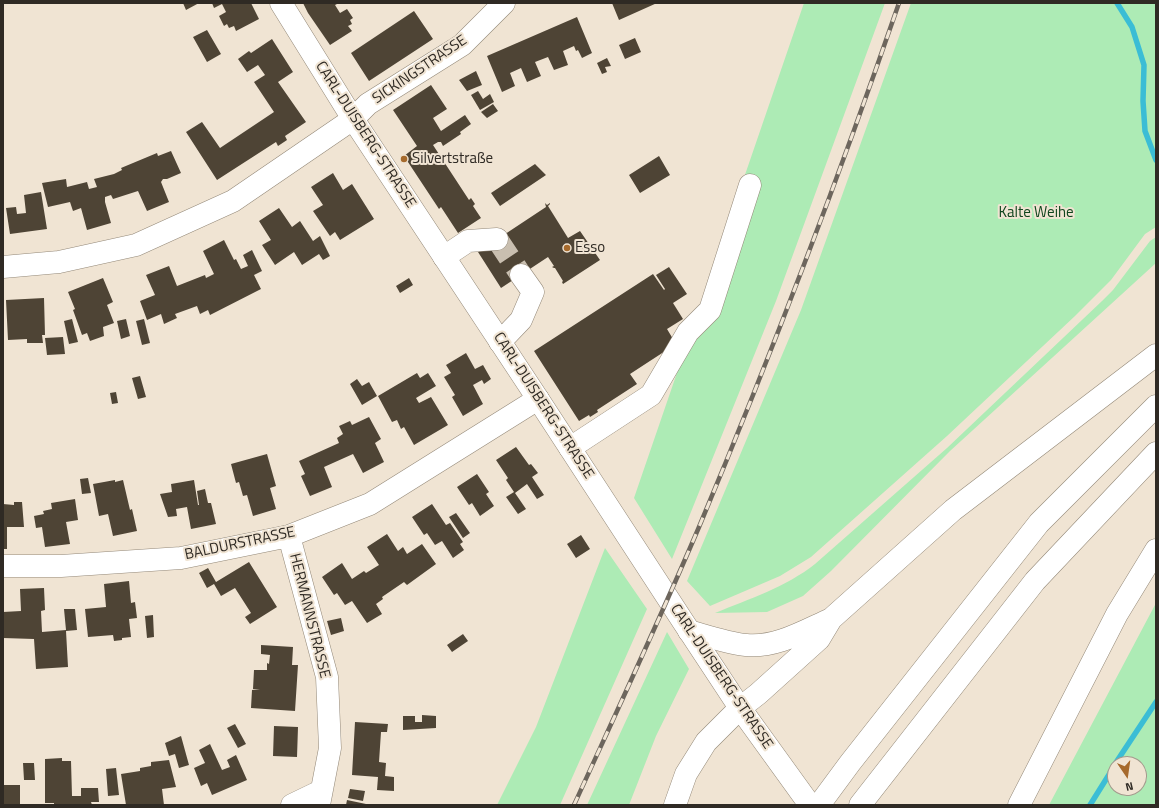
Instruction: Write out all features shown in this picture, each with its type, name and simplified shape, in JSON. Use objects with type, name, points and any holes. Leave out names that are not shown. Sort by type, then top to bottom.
[{"type":"main road","name":"CARL-DUISBERG-STRASSE","points":[[281,3],[353,119],[689,631],[740,708],[810,805]]},
{"type":"main road","name":"SICKINGSTRASSE","points":[[353,119],[368,104],[462,45],[504,3]]},
{"type":"main road","points":[[3,268],[59,262],[136,245],[233,201],[353,119]]},
{"type":"main road","points":[[570,448],[651,395],[688,332],[710,310],[750,184]]},
{"type":"main road","points":[[444,257],[468,241],[497,239]]},
{"type":"main road","points":[[500,342],[521,320],[533,292],[521,275]]},
{"type":"main road","points":[[675,805],[686,774],[706,742],[740,708],[758,694],[819,638],[831,619],[953,510],[1156,355]]},
{"type":"main road","name":"BALDURSTRASSE","points":[[3,566],[61,566],[181,558],[289,536],[370,504],[538,399]]},
{"type":"main road","points":[[819,805],[850,763],[1039,524],[1156,406]]},
{"type":"main road","points":[[865,797],[1035,581],[1156,453]]},
{"type":"main road","name":"HERMANNSTRASSE","points":[[289,536],[327,677],[330,748],[320,798],[292,805]]},
{"type":"main road","points":[[1018,805],[1117,614],[1156,550]]},
{"type":"main road","points":[[689,631],[725,641],[746,645],[761,645],[790,637],[831,619]]},
{"type":"green space","points":[[804,3],[885,3],[776,301],[672,559],[634,498]]},
{"type":"green space","name":"Kalte Weihe","points":[[911,3],[1156,3],[1156,227],[1145,234],[1111,280],[1075,316],[947,436],[811,557],[780,576],[710,606],[687,581],[801,310]]},
{"type":"green space","points":[[1156,237],[1156,263],[950,451],[831,571],[803,596],[767,612],[715,613],[780,586],[815,564],[947,448],[1102,301],[1113,290],[1150,241]]},
{"type":"green space","points":[[605,548],[647,609],[560,805],[497,805],[536,727]]},
{"type":"green space","points":[[1156,603],[1156,805],[1049,805]]},
{"type":"green space","points":[[667,632],[689,669],[656,736],[629,805],[587,805]]},
{"type":"building","points":[[183,3],[199,3],[186,10]]},
{"type":"building","points":[[212,3],[251,3],[259,19],[236,31],[234,26],[229,28],[227,24],[224,26],[219,16],[226,12],[222,4],[214,8]]},
{"type":"building","points":[[303,3],[339,3],[335,5],[340,13],[347,9],[353,18],[350,20],[352,24],[348,26],[352,31],[330,45],[308,13]]},
{"type":"building","points":[[612,3],[657,3],[619,20]]},
{"type":"building","points":[[414,11],[433,39],[369,81],[351,53]]},
{"type":"building","points":[[577,17],[592,53],[582,58],[574,46],[563,51],[568,65],[554,70],[548,57],[535,62],[541,76],[527,82],[521,68],[510,73],[515,86],[502,92],[487,56]]},
{"type":"building","points":[[207,30],[221,54],[207,62],[193,37]]},
{"type":"building","points":[[635,38],[641,52],[625,59],[619,45]]},
{"type":"building","points":[[272,39],[293,72],[278,82],[306,122],[285,136],[287,140],[278,146],[276,142],[217,180],[186,132],[202,122],[220,148],[274,112],[254,82],[265,75],[258,65],[247,72],[238,59],[249,51],[251,53]]},
{"type":"building","points":[[607,58],[611,66],[605,67],[607,72],[602,74],[597,63]]},
{"type":"building","points":[[476,71],[482,85],[467,91],[459,80]]},
{"type":"building","points":[[431,85],[447,109],[433,118],[441,131],[465,115],[471,124],[460,132],[461,134],[443,146],[441,142],[433,145],[469,200],[471,198],[475,204],[473,206],[481,218],[458,233],[441,207],[439,209],[404,156],[417,146],[393,110]]},
{"type":"building","points":[[478,91],[483,99],[490,94],[494,102],[480,110],[471,95]]},
{"type":"building","points":[[493,104],[498,111],[487,118],[481,112]]},
{"type":"building","points":[[171,151],[181,173],[167,179],[163,179],[161,182],[169,202],[147,211],[138,191],[113,199],[111,195],[105,197],[111,223],[87,230],[81,208],[73,211],[70,202],[48,207],[42,183],[66,179],[67,187],[87,182],[89,189],[97,187],[94,179],[114,174],[122,170],[121,168],[157,153],[158,156]]},
{"type":"building","points":[[659,156],[670,175],[640,193],[629,175]]},
{"type":"building","points":[[535,164],[546,175],[500,206],[491,193]]},
{"type":"building","points":[[333,173],[343,190],[352,184],[374,219],[340,240],[335,232],[330,236],[313,211],[323,205],[311,187]]},
{"type":"building","points":[[41,192],[47,229],[10,234],[6,208],[16,207],[17,214],[26,213],[24,195]]},
{"type":"building","points":[[545,203],[547,205],[550,203],[548,206],[568,238],[580,231],[600,260],[563,284],[563,281],[555,268],[552,267],[554,266],[548,257],[501,288],[478,252],[546,207]]},
{"type":"building","points":[[279,208],[292,227],[300,221],[313,241],[320,236],[330,256],[323,260],[319,254],[302,265],[294,252],[275,265],[262,245],[271,240],[259,221]]},
{"type":"building","points":[[224,240],[234,260],[236,259],[241,269],[248,266],[243,255],[252,250],[262,271],[254,275],[261,289],[210,315],[208,310],[200,314],[197,306],[175,314],[177,318],[164,324],[161,314],[147,320],[140,301],[155,295],[146,275],[169,266],[177,286],[205,275],[206,278],[214,274],[203,251]]},
{"type":"building","points":[[669,267],[687,294],[673,303],[683,319],[667,329],[676,344],[630,374],[637,384],[597,410],[598,412],[579,421],[534,351],[653,274],[664,290],[665,289],[656,275]]},
{"type":"building","points":[[103,278],[113,302],[107,305],[114,323],[103,327],[104,336],[90,341],[87,333],[82,335],[73,310],[75,309],[68,292]]},
{"type":"building","points":[[409,278],[413,285],[400,293],[396,286]]},
{"type":"building","points":[[44,298],[45,335],[42,335],[43,343],[27,343],[27,339],[8,340],[6,300]]},
{"type":"building","points":[[72,319],[78,342],[69,344],[64,321]]},
{"type":"building","points":[[126,319],[130,336],[121,339],[117,321]]},
{"type":"building","points":[[144,319],[150,343],[142,345],[136,321]]},
{"type":"building","points":[[63,337],[65,354],[47,355],[45,338]]},
{"type":"building","points":[[466,353],[475,369],[483,365],[491,379],[484,384],[482,380],[473,385],[483,404],[463,416],[452,397],[455,395],[444,377],[451,373],[446,365]]},
{"type":"building","points":[[417,373],[420,378],[428,373],[436,386],[416,398],[419,403],[431,397],[448,425],[414,445],[404,427],[401,429],[397,420],[392,422],[378,396]]},
{"type":"building","points":[[140,376],[146,397],[138,399],[132,378]]},
{"type":"building","points":[[357,379],[362,386],[369,382],[377,396],[362,405],[350,384]]},
{"type":"building","points":[[116,392],[118,403],[112,404],[110,393]]},
{"type":"building","points":[[369,417],[381,439],[375,443],[384,462],[363,473],[353,454],[324,467],[332,487],[310,496],[301,476],[305,474],[299,461],[339,443],[337,438],[343,434],[339,426],[350,421],[352,425]]},
{"type":"building","points":[[516,447],[529,465],[531,464],[538,473],[532,477],[544,495],[537,499],[527,484],[515,493],[526,509],[518,514],[506,497],[514,492],[506,480],[508,478],[496,460]]},
{"type":"building","points":[[267,454],[276,486],[270,488],[276,509],[253,516],[247,495],[243,496],[239,482],[236,483],[231,464]]},
{"type":"building","points":[[477,474],[489,492],[486,494],[494,506],[480,516],[472,503],[469,505],[457,487]]},
{"type":"building","points":[[88,478],[91,493],[82,494],[80,479]]},
{"type":"building","points":[[115,480],[115,482],[123,480],[137,531],[113,536],[108,514],[99,516],[93,484]]},
{"type":"building","points":[[194,480],[198,505],[197,491],[205,489],[208,503],[211,503],[216,524],[191,529],[187,507],[176,509],[177,516],[168,517],[160,494],[172,492],[171,484]]},
{"type":"building","points":[[75,499],[78,520],[66,522],[70,544],[45,547],[42,527],[36,528],[34,516],[44,514],[43,511],[52,509],[51,503]]},
{"type":"building","points":[[14,502],[22,502],[24,527],[7,527],[7,549],[3,549],[3,504],[14,505]]},
{"type":"building","points":[[432,504],[446,525],[450,523],[463,542],[460,544],[464,550],[453,558],[442,541],[435,545],[427,533],[424,535],[412,517]]},
{"type":"building","points":[[456,513],[470,533],[463,538],[449,517]]},
{"type":"building","points":[[387,534],[398,551],[403,547],[407,554],[422,544],[436,564],[407,585],[404,582],[382,597],[383,599],[376,604],[382,614],[367,623],[352,601],[345,605],[337,593],[334,595],[322,577],[342,563],[352,579],[364,571],[366,573],[379,565],[367,547]]},
{"type":"building","points":[[581,535],[590,549],[576,558],[567,544]]},
{"type":"building","points":[[249,562],[277,607],[250,624],[245,617],[251,613],[235,588],[221,596],[214,584],[207,588],[199,573],[208,568],[216,582]]},
{"type":"building","points":[[129,581],[131,603],[135,602],[137,618],[129,619],[131,637],[114,641],[113,635],[88,637],[85,609],[106,607],[104,584]]},
{"type":"building","points":[[44,588],[45,610],[41,611],[42,632],[66,630],[64,609],[75,609],[77,630],[66,631],[68,667],[36,669],[34,639],[3,638],[3,612],[21,611],[20,589]]},
{"type":"building","points":[[153,615],[154,637],[147,638],[145,616]]},
{"type":"building","points":[[341,618],[344,631],[331,635],[327,621]]},
{"type":"building","points":[[463,634],[468,641],[452,652],[447,645]]},
{"type":"building","points":[[261,645],[293,647],[292,665],[298,665],[295,711],[251,708],[252,690],[260,689],[253,689],[254,670],[267,670],[267,663],[269,664],[270,655],[261,654]]},
{"type":"building","points":[[422,715],[436,716],[436,728],[403,730],[403,716],[415,716],[415,722],[422,722]]},
{"type":"building","points":[[355,722],[388,724],[387,732],[381,732],[379,762],[386,763],[385,776],[394,777],[394,791],[377,790],[378,777],[352,775]]},
{"type":"building","points":[[235,724],[246,744],[238,748],[227,728]]},
{"type":"building","points":[[274,726],[298,727],[297,757],[273,756]]},
{"type":"building","points":[[181,736],[189,765],[179,768],[175,754],[169,756],[165,743]]},
{"type":"building","points":[[210,744],[222,770],[230,767],[227,760],[236,755],[247,780],[212,795],[207,783],[201,786],[194,768],[205,763],[199,750]]},
{"type":"building","points":[[62,758],[62,761],[71,761],[72,796],[81,796],[81,788],[98,788],[99,802],[91,802],[92,805],[54,805],[54,803],[45,803],[45,759]]},
{"type":"building","points":[[169,760],[176,787],[162,789],[164,805],[126,805],[121,774],[140,771],[140,768],[151,766],[151,762]]},
{"type":"building","points":[[23,763],[34,763],[35,780],[24,780]]},
{"type":"building","points":[[116,768],[119,795],[108,796],[106,769]]},
{"type":"building","points":[[3,785],[20,785],[20,805],[3,805]]},
{"type":"building","points":[[350,789],[365,791],[363,801],[348,798]]},
{"type":"building","points":[[347,800],[366,804],[366,805],[346,805]]},
{"type":"waterway","points":[[1117,3],[1132,27],[1144,65],[1143,101],[1145,131],[1156,160]]},
{"type":"waterway","points":[[1120,756],[1156,702]]},
{"type":"waterway","points":[[1090,805],[1107,778]]},
{"type":"tunnel","points":[[497,239],[521,275]]},
{"type":"railway","points":[[574,805],[637,667],[726,462],[828,201],[899,3]]},
{"type":"place","name":"Silvertstraße","points":[[404,159]]},
{"type":"place","name":"Esso","points":[[567,248]]}]
